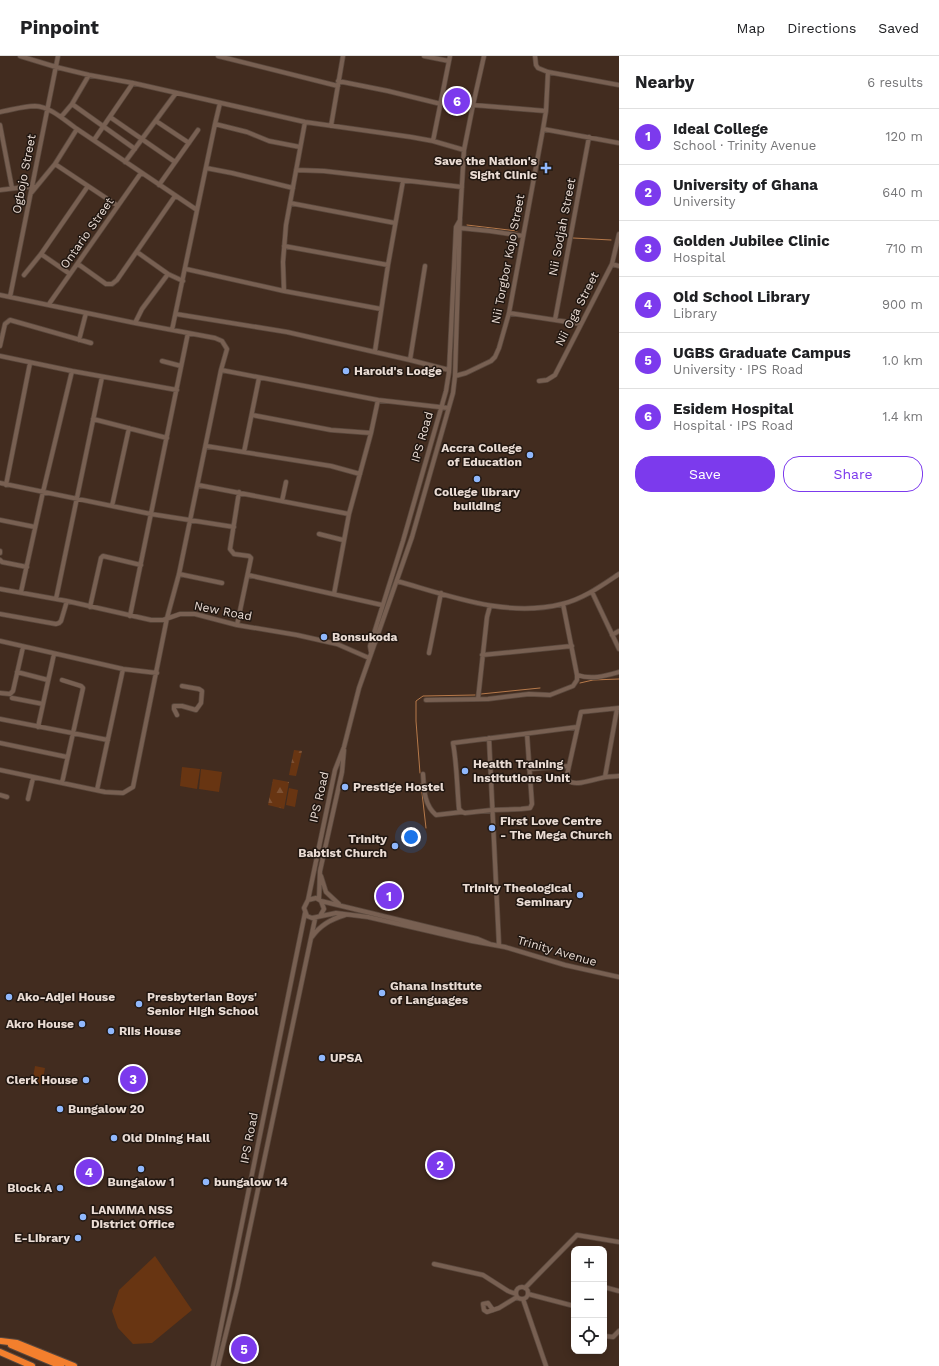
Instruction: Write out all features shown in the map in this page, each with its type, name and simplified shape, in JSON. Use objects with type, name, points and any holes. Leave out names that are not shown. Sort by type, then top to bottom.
[{"type":"highway","points":[[1,1340],[61,1366]]},
{"type":"highway","points":[[1,1340],[17,1343],[74,1366]]},
{"type":"highway","points":[[0,1352],[32,1366]]},
{"type":"street","points":[[20,56],[89,75],[133,83],[305,122],[433,141],[464,150]]},
{"type":"street","name":"Ogbojo Street","points":[[10,297],[58,56]]},
{"type":"street","points":[[218,56],[338,83],[388,91],[441,104]]},
{"type":"street","points":[[331,126],[343,56]]},
{"type":"street","points":[[424,56],[449,61]]},
{"type":"street","points":[[433,141],[450,56]]},
{"type":"street","name":"IPS Road","points":[[308,900],[336,770],[344,747],[359,688],[412,537],[453,393],[455,376],[460,220],[464,150],[472,105],[484,56]]},
{"type":"street","points":[[535,56],[536,66],[548,72],[619,85]]},
{"type":"street","name":"Nii Torgbor Kojo Street","points":[[455,376],[466,373],[483,365],[495,357],[510,313],[546,111],[548,72]]},
{"type":"street","points":[[61,117],[72,104],[89,75]]},
{"type":"street","points":[[94,140],[133,83]]},
{"type":"street","points":[[125,162],[176,93]]},
{"type":"street","points":[[172,330],[220,103]]},
{"type":"street","points":[[72,104],[135,149]]},
{"type":"street","points":[[472,105],[546,111]]},
{"type":"street","points":[[0,112],[34,106],[47,109],[61,117],[159,186],[197,210]]},
{"type":"street","points":[[110,117],[175,162]]},
{"type":"street","points":[[156,120],[189,143]]},
{"type":"street","points":[[284,291],[284,246],[290,203],[305,122]]},
{"type":"street","points":[[215,124],[247,132],[269,141],[300,147]]},
{"type":"street","points":[[0,125],[12,188]]},
{"type":"street","points":[[31,193],[55,164],[76,129]]},
{"type":"street","points":[[543,129],[619,143]]},
{"type":"street","points":[[159,186],[198,130]]},
{"type":"street","name":"Nii Sodjah Street","points":[[555,320],[589,137]]},
{"type":"street","points":[[55,164],[118,206]]},
{"type":"street","points":[[206,168],[293,188]]},
{"type":"street","points":[[296,170],[324,171],[462,187]]},
{"type":"street","name":"Ontario Street","points":[[49,304],[141,173]]},
{"type":"street","points":[[375,351],[395,222],[403,181]]},
{"type":"street","points":[[0,190],[33,186]]},
{"type":"street","points":[[24,275],[41,254],[88,186]]},
{"type":"street","points":[[78,264],[106,284],[112,284],[117,280],[175,196]]},
{"type":"street","points":[[290,203],[395,222]]},
{"type":"street","name":"IPS Road","points":[[371,653],[370,646],[404,537],[446,391],[449,370],[456,227],[460,220]]},
{"type":"street","points":[[460,228],[523,236]]},
{"type":"street","name":"Nii Oga Street","points":[[539,381],[547,380],[555,375],[612,264],[619,234]]},
{"type":"street","points":[[284,246],[388,265]]},
{"type":"street","points":[[137,252],[168,274],[183,281]]},
{"type":"street","points":[[41,254],[70,274]]},
{"type":"street","points":[[612,264],[619,266]]},
{"type":"street","points":[[410,360],[426,266]]},
{"type":"street","points":[[186,268],[284,291],[381,309]]},
{"type":"street","points":[[135,323],[142,309],[168,274]]},
{"type":"street","points":[[0,295],[218,339],[225,344],[228,349],[221,370],[179,574],[167,618],[133,787],[123,793],[97,790],[0,770]]},
{"type":"street","points":[[79,340],[86,313]]},
{"type":"street","points":[[510,313],[581,324]]},
{"type":"street","points":[[176,314],[254,326],[375,351],[449,370]]},
{"type":"street","points":[[0,346],[5,324],[10,320],[91,343]]},
{"type":"street","points":[[130,616],[188,333]]},
{"type":"street","points":[[0,356],[102,377],[176,390]]},
{"type":"street","points":[[162,361],[181,366]]},
{"type":"street","points":[[6,484],[30,363]]},
{"type":"street","points":[[221,370],[378,400],[448,408]]},
{"type":"street","points":[[22,592],[35,527],[72,371]]},
{"type":"street","points":[[56,599],[102,377]]},
{"type":"street","points":[[244,452],[259,378]]},
{"type":"street","points":[[334,594],[343,540],[371,433],[378,400]]},
{"type":"street","points":[[252,414],[331,430],[371,433]]},
{"type":"street","points":[[93,419],[167,438]]},
{"type":"street","points":[[112,506],[129,428]]},
{"type":"street","points":[[206,446],[331,466],[360,474]]},
{"type":"street","points":[[282,501],[286,482]]},
{"type":"street","points":[[0,483],[151,514],[234,527]]},
{"type":"street","points":[[198,484],[349,514]]},
{"type":"street","points":[[237,625],[251,558],[249,556],[234,554],[230,549],[239,492]]},
{"type":"street","points":[[0,520],[35,527]]},
{"type":"street","points":[[319,534],[343,540]]},
{"type":"street","points":[[90,607],[101,558],[103,556],[141,564]]},
{"type":"street","points":[[0,560],[2,562],[27,567]]},
{"type":"street","points":[[179,574],[222,584]]},
{"type":"street","points":[[397,581],[490,606],[531,609],[563,604],[592,592],[619,574]]},
{"type":"street","points":[[248,575],[382,605]]},
{"type":"street","name":"New Road","points":[[0,589],[67,601],[158,621],[180,614],[196,614],[237,625],[297,635],[337,644],[369,658]]},
{"type":"street","points":[[592,592],[619,650]]},
{"type":"street","points":[[429,653],[442,593]]},
{"type":"street","points":[[0,614],[59,623],[67,601]]},
{"type":"street","points":[[426,700],[478,699],[529,694],[550,695],[572,686],[577,680],[577,675],[563,604]]},
{"type":"street","points":[[478,699],[482,655],[490,606]]},
{"type":"street","points":[[612,635],[619,631]]},
{"type":"street","points":[[0,641],[54,654],[123,668],[157,673]]},
{"type":"street","points":[[482,655],[572,646]]},
{"type":"street","points":[[0,693],[10,694],[13,691],[23,647]]},
{"type":"street","points":[[38,727],[54,654]]},
{"type":"street","points":[[97,790],[123,668]]},
{"type":"street","points":[[17,672],[48,680]]},
{"type":"street","points":[[577,675],[587,678],[595,678],[619,672]]},
{"type":"street","points":[[62,680],[81,686],[82,688],[62,784]]},
{"type":"street","points":[[177,715],[173,708],[175,706],[196,710],[201,703],[202,691],[199,689],[182,686]]},
{"type":"street","points":[[12,698],[43,704]]},
{"type":"street","points":[[605,777],[618,708],[581,712],[567,779],[569,781],[587,782],[605,777],[619,776]]},
{"type":"street","points":[[0,719],[108,740]]},
{"type":"street","points":[[462,812],[458,809],[456,762],[453,743],[577,727]]},
{"type":"street","points":[[423,774],[425,801],[430,811],[436,815],[530,808],[532,804],[528,769],[527,734]]},
{"type":"street","points":[[489,738],[499,945]]},
{"type":"street","points":[[0,743],[67,757]]},
{"type":"street","name":"IPS Road","points":[[320,900],[320,871],[342,772],[344,747]]},
{"type":"street","points":[[528,769],[569,766]]},
{"type":"street","points":[[28,799],[33,778]]},
{"type":"street","points":[[0,796],[7,797]]},
{"type":"street","points":[[320,871],[325,890],[328,895],[341,906]]},
{"type":"street","points":[[313,898],[320,900],[324,909],[320,916],[315,918],[309,917],[305,913],[304,905],[308,900],[313,898]]},
{"type":"street","name":"Trinity Avenue","points":[[320,900],[478,939],[490,944]]},
{"type":"street","name":"IPS Road","points":[[213,1366],[305,913]]},
{"type":"street","name":"Trinity Avenue","points":[[320,916],[336,913],[348,914],[499,945],[565,965],[619,977]]},
{"type":"street","points":[[310,939],[319,928],[327,922],[348,914]]},
{"type":"street","points":[[218,1366],[237,1289],[315,918]]},
{"type":"street","points":[[493,1310],[499,1308],[517,1295],[519,1288],[526,1288],[577,1235],[619,1242]]},
{"type":"street","points":[[434,1264],[483,1275],[523,1299],[546,1366]]},
{"type":"street","points":[[526,1288],[528,1294]]},
{"type":"street","points":[[607,1289],[619,1291]]},
{"type":"street","points":[[523,1299],[528,1294]]},
{"type":"street","points":[[528,1294],[571,1305]]},
{"type":"street","points":[[607,1336],[612,1337],[619,1331]]},
{"type":"green space","points":[[294,750],[302,751],[296,776],[289,775]]},
{"type":"green space","points":[[182,767],[200,769],[197,789],[180,786]]},
{"type":"green space","points":[[201,769],[222,772],[219,792],[199,789]]},
{"type":"green space","points":[[273,779],[289,782],[284,809],[268,805]]},
{"type":"green space","points":[[289,788],[298,790],[295,807],[286,805]]},
{"type":"green space","points":[[35,1066],[45,1068],[42,1085],[32,1083]]},
{"type":"green space","points":[[155,1256],[192,1310],[152,1343],[133,1344],[118,1328],[112,1311],[119,1290]]},
{"type":"waterway","points":[[467,225],[517,231]]},
{"type":"waterway","points":[[573,238],[611,240]]},
{"type":"waterway","points":[[580,683],[593,680],[619,679]]},
{"type":"waterway","points":[[481,694],[540,688]]},
{"type":"waterway","points":[[420,773],[416,701],[423,696],[475,695]]},
{"type":"waterway","points":[[421,784],[426,828]]},
{"type":"place","name":"Esidem Hospital","points":[[457,101]]},
{"type":"place","name":"Save the Nation's Sight Clinic","points":[[546,168]]},
{"type":"place","name":"Harold's Lodge","points":[[346,371]]},
{"type":"place","name":"Accra College of Education","points":[[530,455]]},
{"type":"place","name":"College library building","points":[[477,479]]},
{"type":"place","name":"Bonsukoda","points":[[324,637]]},
{"type":"place","name":"Health Training Institutions Unit","points":[[465,771]]},
{"type":"place","name":"Prestige Hostel","points":[[345,787]]},
{"type":"place","name":"First Love Centre - The Mega Church","points":[[492,828]]},
{"type":"place","name":"Trinity Babtist Church","points":[[395,846]]},
{"type":"place","name":"Trinity Theological Seminary","points":[[580,895]]},
{"type":"place","name":"Ideal College","points":[[389,896]]},
{"type":"place","name":"Ghana Institute of Languages","points":[[382,993]]},
{"type":"place","name":"Ako-Adjei House","points":[[9,997]]},
{"type":"place","name":"Presbyterian Boys' Senior High School","points":[[139,1004]]},
{"type":"place","name":"Akro House","points":[[82,1024]]},
{"type":"place","name":"Riis House","points":[[111,1031]]},
{"type":"place","name":"UPSA","points":[[322,1058]]},
{"type":"place","name":"Golden Jubilee Clinic","points":[[133,1079]]},
{"type":"place","name":"Clerk House","points":[[86,1080]]},
{"type":"place","name":"Bungalow 20","points":[[60,1109]]},
{"type":"place","name":"Old Dining Hall","points":[[114,1138]]},
{"type":"place","name":"University of Ghana","points":[[440,1165]]},
{"type":"place","name":"Bungalow 1","points":[[141,1169]]},
{"type":"place","name":"Old School Library","points":[[89,1172]]},
{"type":"place","name":"bungalow 14","points":[[206,1182]]},
{"type":"place","name":"Block A","points":[[60,1188]]},
{"type":"place","name":"LANMMA NSS District Office","points":[[83,1217]]},
{"type":"place","name":"E-Library","points":[[78,1238]]},
{"type":"place","name":"UGBS Graduate Campus","points":[[244,1349]]}]
